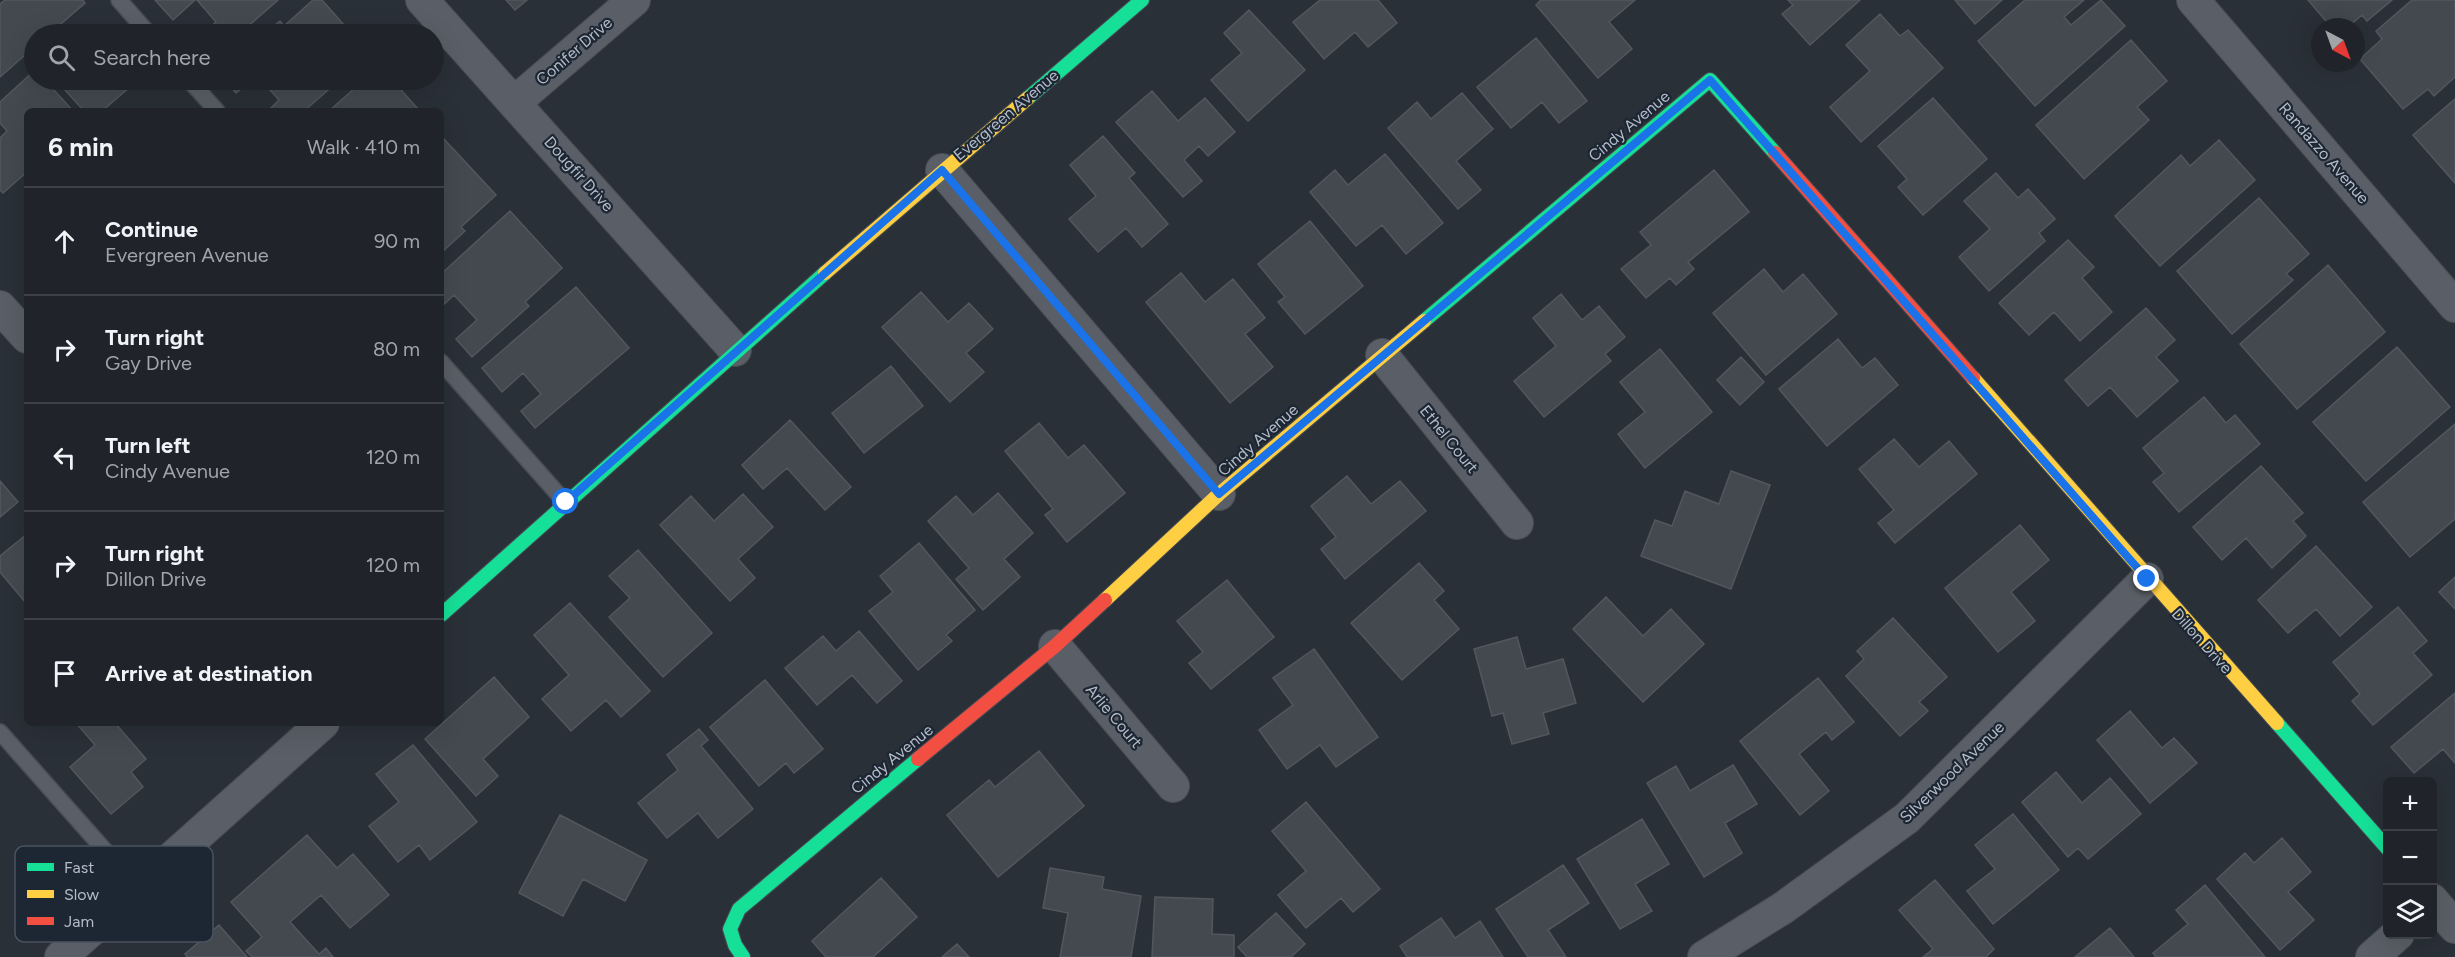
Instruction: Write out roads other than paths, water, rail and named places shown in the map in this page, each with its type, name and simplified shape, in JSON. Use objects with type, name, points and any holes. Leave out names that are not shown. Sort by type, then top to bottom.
[{"type":"street","name":"Dougfir Drive","points":[[422,0],[444,24]]},
{"type":"street","name":"Conifer Drive","points":[[515,102],[634,0]]},
{"type":"street","name":"Evergreen Avenue","points":[[444,612],[735,350],[1142,0]]},
{"type":"street","name":"Randazzo Avenue","points":[[2193,0],[2455,306]]},
{"type":"street","name":"Dougfir Drive","points":[[444,24],[735,350]]},
{"type":"street","name":"Cindy Avenue","points":[[742,957],[730,929],[739,909],[752,896],[1055,646],[1219,494],[1710,80]]},
{"type":"street","name":"Dillon Drive","points":[[1710,80],[2147,579],[2383,843]]},
{"type":"street","points":[[942,170],[1219,494]]},
{"type":"street","points":[[0,307],[24,334]]},
{"type":"street","name":"Ethel Court","points":[[1382,355],[1517,523]]},
{"type":"street","name":"Silverwood Avenue","points":[[1704,957],[1783,908],[1906,818],[2147,579]]},
{"type":"street","name":"Arlie Court","points":[[1055,646],[1173,786]]},
{"type":"street","points":[[187,846],[320,726]]},
{"type":"street","points":[[2439,899],[2455,927]]},
{"type":"street","points":[[2372,957],[2392,939]]},
{"type":"street","points":[[61,957],[78,942]]},
{"type":"lane","points":[[119,0],[140,24]]},
{"type":"lane","points":[[198,90],[215,108]]},
{"type":"lane","points":[[444,365],[566,502]]},
{"type":"lane","points":[[0,732],[101,846]]}]
